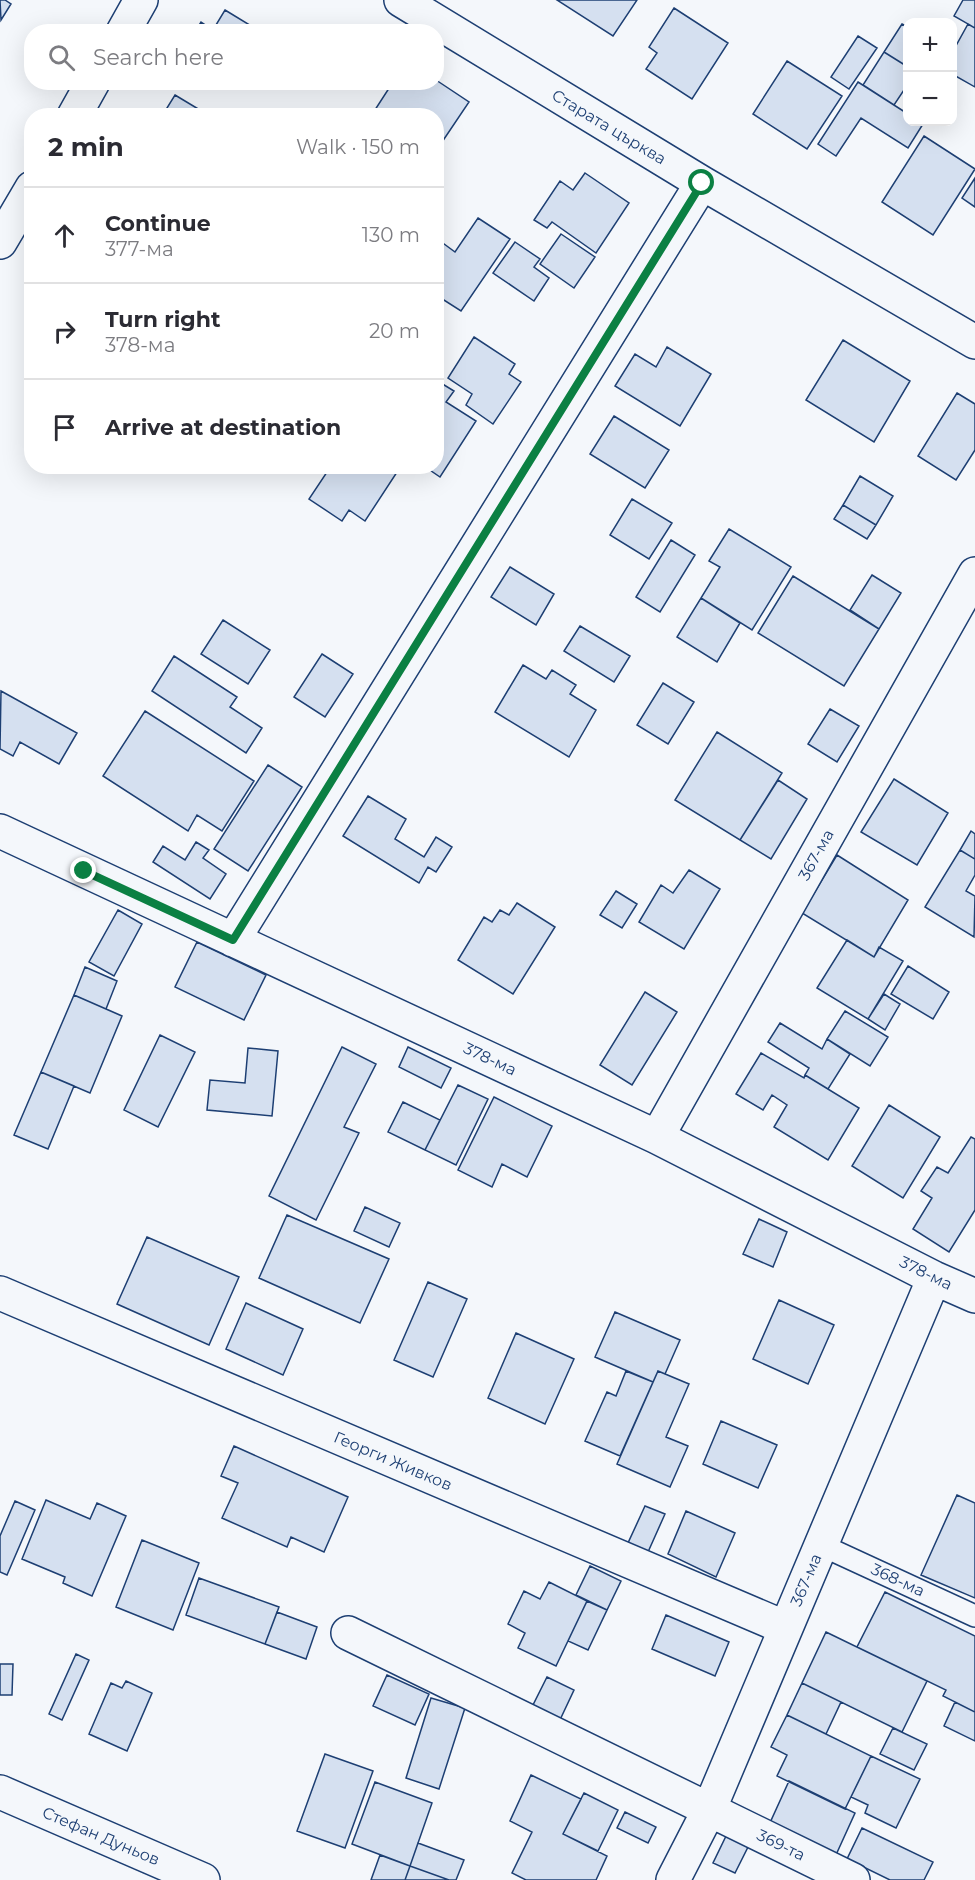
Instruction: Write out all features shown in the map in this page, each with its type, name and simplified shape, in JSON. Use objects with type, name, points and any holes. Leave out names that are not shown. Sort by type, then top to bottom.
[{"type":"street","points":[[128,24],[141,0]]},
{"type":"street","name":"Старата църква","points":[[401,0],[440,24]]},
{"type":"street","name":"Старата църква","points":[[444,26],[702,183],[975,342]]},
{"type":"street","points":[[78,108],[89,90]]},
{"type":"street","points":[[233,940],[702,183]]},
{"type":"street","points":[[0,242],[24,202]]},
{"type":"street","name":"367-ма","points":[[657,1137],[975,574]]},
{"type":"street","name":"378-ма","points":[[0,831],[657,1137],[934,1278],[975,1296]]},
{"type":"street","name":"367-ма","points":[[673,1880],[709,1810],[934,1278]]},
{"type":"street","name":"Георги Живков","points":[[0,1293],[786,1628]]},
{"type":"street","points":[[348,1633],[709,1810]]},
{"type":"street","name":"Стефан Дуньов","points":[[0,1792],[202,1880]]},
{"type":"street","name":"369-та","points":[[709,1810],[853,1880]]},
{"type":"lane","name":"368-ма","points":[[821,1545],[975,1616]]},
{"type":"building","points":[[0,0],[11,4],[1,20]]},
{"type":"building","points":[[557,0],[637,0],[613,36]]},
{"type":"building","points":[[963,0],[975,0],[975,28],[954,16]]},
{"type":"building","points":[[674,8],[728,43],[692,99],[646,69],[657,53],[649,47]]},
{"type":"building","points":[[225,10],[248,24],[217,24]]},
{"type":"building","points":[[902,24],[903,24],[903,64],[884,52]]},
{"type":"building","points":[[968,24],[975,28],[975,87],[957,77],[957,44]]},
{"type":"building","points":[[858,36],[877,48],[849,89],[831,77]]},
{"type":"building","points":[[884,52],[903,64],[903,92],[894,105],[863,85]]},
{"type":"building","points":[[787,61],[842,96],[807,149],[753,114]]},
{"type":"building","points":[[858,82],[903,111],[903,126],[922,126],[908,148],[861,118],[836,156],[818,144]]},
{"type":"building","points":[[444,85],[469,102],[444,139],[444,108],[376,108],[388,90],[444,90]]},
{"type":"building","points":[[175,95],[197,108],[167,108]]},
{"type":"building","points":[[924,136],[975,169],[933,235],[882,202]]},
{"type":"building","points":[[585,173],[629,203],[596,253],[552,222],[547,228],[534,220],[560,181],[573,190]]},
{"type":"building","points":[[975,178],[975,207],[962,198]]},
{"type":"building","points":[[478,218],[510,239],[461,311],[444,300],[444,244],[455,252]]},
{"type":"building","points":[[561,234],[595,257],[574,288],[540,264]]},
{"type":"building","points":[[515,242],[540,259],[534,267],[549,278],[534,301],[493,273]]},
{"type":"building","points":[[474,337],[515,364],[509,374],[521,382],[493,424],[466,405],[472,394],[448,378]]},
{"type":"building","points":[[843,340],[910,381],[874,442],[806,400]]},
{"type":"building","points":[[667,347],[711,374],[680,426],[615,386],[635,354],[656,367]]},
{"type":"building","points":[[444,385],[454,391],[446,402],[476,421],[444,471]]},
{"type":"building","points":[[957,393],[975,404],[975,450],[956,480],[918,456]]},
{"type":"building","points":[[614,416],[669,450],[645,488],[590,454]]},
{"type":"building","points":[[326,474],[396,474],[365,521],[349,510],[342,521],[309,499]]},
{"type":"building","points":[[860,476],[893,496],[876,525],[843,505]]},
{"type":"building","points":[[632,499],[672,523],[649,559],[610,535]]},
{"type":"building","points":[[843,505],[876,525],[867,539],[834,519]]},
{"type":"building","points":[[729,529],[791,567],[752,630],[701,598],[720,567],[709,561]]},
{"type":"building","points":[[671,540],[695,555],[660,612],[636,597]]},
{"type":"building","points":[[510,567],[554,594],[536,625],[491,597]]},
{"type":"building","points":[[872,575],[901,593],[879,629],[850,610]]},
{"type":"building","points":[[793,576],[879,629],[844,686],[758,633]]},
{"type":"building","points":[[701,598],[740,623],[717,662],[677,637]]},
{"type":"building","points":[[223,620],[270,650],[248,684],[201,654]]},
{"type":"building","points":[[580,626],[630,656],[614,682],[564,651]]},
{"type":"building","points":[[322,654],[353,674],[325,717],[294,697]]},
{"type":"building","points":[[174,656],[237,697],[230,707],[262,728],[246,753],[152,691]]},
{"type":"building","points":[[523,665],[546,679],[552,670],[576,685],[570,694],[596,710],[569,757],[495,712]]},
{"type":"building","points":[[663,683],[694,702],[668,744],[637,725]]},
{"type":"building","points":[[1,691],[77,733],[59,764],[20,742],[13,756],[0,749]]},
{"type":"building","points":[[830,709],[859,726],[837,762],[808,744]]},
{"type":"building","points":[[145,711],[254,781],[222,831],[197,815],[188,831],[103,776]]},
{"type":"building","points":[[717,732],[782,773],[740,840],[675,800]]},
{"type":"building","points":[[268,765],[302,787],[248,871],[214,849]]},
{"type":"building","points":[[894,779],[948,813],[917,865],[861,832]]},
{"type":"building","points":[[778,780],[807,799],[771,859],[740,840]]},
{"type":"building","points":[[368,796],[406,819],[395,839],[424,857],[436,837],[452,847],[436,872],[428,867],[419,883],[343,836]]},
{"type":"building","points":[[971,831],[975,834],[975,859],[960,850]]},
{"type":"building","points":[[196,842],[209,850],[203,858],[226,874],[210,899],[153,862],[163,846],[185,860]]},
{"type":"building","points":[[960,850],[975,859],[975,875],[966,891],[975,896],[974,937],[925,907]]},
{"type":"building","points":[[837,855],[908,900],[874,957],[802,913]]},
{"type":"building","points":[[689,870],[720,889],[684,949],[639,922],[661,885],[673,893]]},
{"type":"building","points":[[616,891],[637,904],[622,928],[600,915]]},
{"type":"building","points":[[517,903],[555,927],[513,994],[458,960],[484,917],[492,922],[500,910],[509,915]]},
{"type":"building","points":[[118,910],[142,924],[114,976],[89,962]]},
{"type":"building","points":[[847,940],[874,957],[879,947],[903,961],[868,1019],[817,988]]},
{"type":"building","points":[[197,942],[266,975],[244,1020],[175,987]]},
{"type":"building","points":[[908,966],[949,992],[933,1019],[891,994]]},
{"type":"building","points":[[85,967],[117,981],[106,1009],[74,995]]},
{"type":"building","points":[[645,992],[677,1012],[632,1085],[600,1065]]},
{"type":"building","points":[[884,994],[900,1004],[885,1030],[868,1019]]},
{"type":"building","points":[[74,995],[122,1016],[90,1093],[41,1072]]},
{"type":"building","points":[[845,1011],[888,1037],[870,1066],[827,1039]]},
{"type":"building","points":[[780,1023],[822,1049],[827,1039],[850,1054],[828,1089],[805,1075],[809,1068],[768,1042]]},
{"type":"building","points":[[160,1035],[195,1052],[158,1127],[124,1110]]},
{"type":"building","points":[[342,1047],[376,1064],[344,1127],[359,1133],[316,1220],[269,1196]]},
{"type":"building","points":[[408,1047],[451,1068],[441,1088],[399,1067]]},
{"type":"building","points":[[248,1048],[278,1051],[272,1116],[207,1110],[210,1080],[245,1083]]},
{"type":"building","points":[[761,1053],[804,1078],[805,1075],[859,1108],[828,1160],[774,1127],[787,1105],[772,1095],[763,1110],[736,1094]]},
{"type":"building","points":[[41,1072],[74,1086],[48,1149],[14,1135]]},
{"type":"building","points":[[458,1085],[488,1099],[456,1165],[425,1150]]},
{"type":"building","points":[[494,1097],[552,1126],[527,1177],[502,1164],[492,1187],[458,1170]]},
{"type":"building","points":[[403,1102],[440,1120],[425,1150],[388,1132]]},
{"type":"building","points":[[889,1105],[940,1137],[903,1198],[852,1166]]},
{"type":"building","points":[[971,1137],[975,1139],[975,1210],[949,1252],[913,1229],[932,1198],[921,1191],[937,1167],[948,1173]]},
{"type":"building","points":[[365,1207],[400,1223],[389,1247],[354,1231]]},
{"type":"building","points":[[287,1215],[389,1259],[360,1323],[259,1278]]},
{"type":"building","points":[[759,1219],[787,1232],[773,1267],[743,1254]]},
{"type":"building","points":[[147,1237],[239,1277],[209,1345],[117,1304]]},
{"type":"building","points":[[428,1282],[467,1299],[433,1377],[394,1360]]},
{"type":"building","points":[[779,1300],[834,1325],[808,1384],[753,1359]]},
{"type":"building","points":[[246,1303],[303,1329],[283,1375],[226,1349]]},
{"type":"building","points":[[615,1312],[680,1340],[665,1374],[658,1371],[653,1382],[595,1357]]},
{"type":"building","points":[[516,1333],[574,1359],[545,1424],[488,1398]]},
{"type":"building","points":[[626,1371],[653,1382],[620,1456],[585,1441],[607,1392],[616,1396]]},
{"type":"building","points":[[658,1371],[689,1384],[666,1437],[688,1446],[670,1487],[617,1464]]},
{"type":"building","points":[[721,1421],[777,1445],[758,1488],[703,1464]]},
{"type":"building","points":[[234,1446],[348,1497],[324,1552],[291,1537],[287,1547],[222,1518],[238,1483],[221,1476]]},
{"type":"building","points":[[957,1495],[975,1503],[975,1598],[921,1575]]},
{"type":"building","points":[[46,1500],[90,1519],[97,1503],[126,1516],[92,1596],[63,1583],[65,1577],[22,1559]]},
{"type":"building","points":[[15,1501],[35,1510],[7,1575],[0,1572],[0,1536]]},
{"type":"building","points":[[645,1506],[665,1514],[648,1552],[628,1543]]},
{"type":"building","points":[[686,1511],[735,1533],[716,1577],[668,1554]]},
{"type":"building","points":[[142,1540],[199,1563],[173,1630],[116,1607]]},
{"type":"building","points":[[590,1566],[621,1581],[607,1610],[576,1595]]},
{"type":"building","points":[[199,1578],[279,1607],[265,1644],[186,1615]]},
{"type":"building","points":[[549,1582],[587,1601],[556,1666],[518,1648],[525,1633],[508,1624],[524,1591],[540,1599]]},
{"type":"building","points":[[885,1592],[975,1636],[975,1712],[943,1696],[946,1690],[857,1647]]},
{"type":"building","points":[[587,1601],[607,1610],[588,1650],[568,1641]]},
{"type":"building","points":[[277,1612],[317,1627],[306,1659],[265,1644]]},
{"type":"building","points":[[666,1615],[729,1642],[715,1676],[652,1649]]},
{"type":"building","points":[[826,1632],[927,1681],[902,1732],[802,1683]]},
{"type":"building","points":[[76,1654],[89,1660],[62,1720],[49,1714]]},
{"type":"building","points":[[0,1664],[13,1664],[12,1695],[0,1695]]},
{"type":"building","points":[[387,1675],[429,1694],[415,1725],[373,1706]]},
{"type":"building","points":[[547,1677],[574,1690],[558,1724],[530,1711]]},
{"type":"building","points":[[126,1681],[152,1693],[127,1751],[89,1734],[111,1683],[122,1688]]},
{"type":"building","points":[[802,1683],[841,1702],[826,1734],[787,1715]]},
{"type":"building","points":[[431,1698],[465,1708],[439,1789],[406,1778]]},
{"type":"building","points":[[955,1702],[975,1712],[975,1741],[944,1726]]},
{"type":"building","points":[[787,1715],[871,1756],[845,1809],[777,1776],[787,1755],[771,1747]]},
{"type":"building","points":[[893,1728],[927,1744],[914,1770],[880,1754]]},
{"type":"building","points":[[325,1754],[373,1771],[345,1848],[297,1831]]},
{"type":"building","points":[[871,1756],[920,1779],[896,1828],[865,1813],[868,1805],[851,1797]]},
{"type":"building","points":[[531,1775],[581,1799],[563,1834],[607,1856],[596,1880],[526,1880],[512,1873],[532,1832],[510,1821]]},
{"type":"building","points":[[789,1781],[855,1813],[835,1857],[769,1825]]},
{"type":"building","points":[[375,1782],[432,1803],[410,1866],[352,1844]]},
{"type":"building","points":[[584,1793],[618,1810],[598,1851],[563,1834]]},
{"type":"building","points":[[625,1812],[656,1827],[648,1843],[617,1828]]},
{"type":"building","points":[[862,1828],[933,1862],[924,1880],[890,1880],[847,1859]]},
{"type":"building","points":[[728,1832],[750,1843],[735,1873],[713,1863]]},
{"type":"building","points":[[418,1843],[464,1860],[456,1880],[449,1880],[410,1866]]},
{"type":"building","points":[[380,1855],[410,1866],[405,1880],[371,1880]]},
{"type":"building","points":[[410,1866],[449,1880],[405,1880]]},
{"type":"route","points":[[84,871],[233,940],[702,183]]}]
